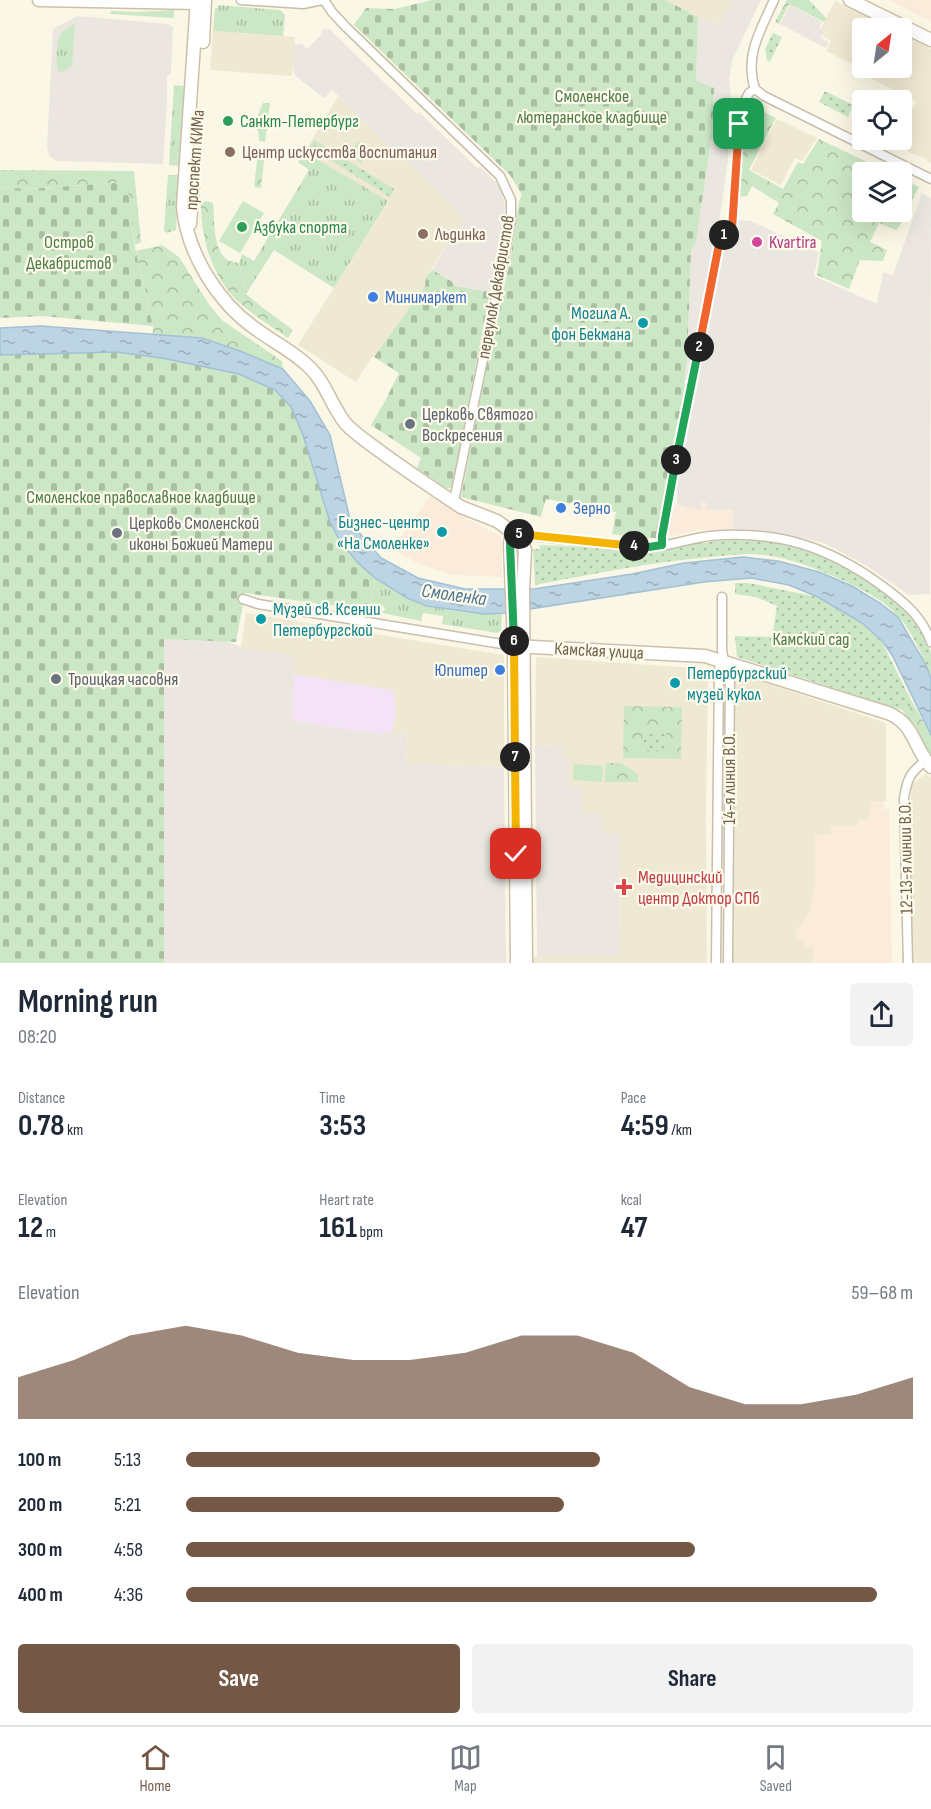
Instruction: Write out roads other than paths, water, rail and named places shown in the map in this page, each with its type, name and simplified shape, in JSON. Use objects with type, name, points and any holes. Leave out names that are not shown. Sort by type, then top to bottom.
[{"type":"main road","points":[[39,0],[200,1]]},
{"type":"main road","points":[[850,0],[931,40]]},
{"type":"main road","points":[[867,0],[931,32]]},
{"type":"main road","name":"проспект КИМа","points":[[200,1],[189,232],[202,266],[233,311],[309,366],[322,383],[340,416],[355,432],[452,501]]},
{"type":"main road","points":[[452,501],[461,507],[497,521],[512,533],[510,544],[517,589],[519,646],[526,963]]},
{"type":"main road","points":[[518,963],[519,646]]},
{"type":"main road","name":"Камская улица","points":[[519,646],[705,656],[888,713],[906,725],[928,764]]},
{"type":"street","points":[[241,0],[303,4],[323,0]]},
{"type":"street","name":"переулок Декабристов","points":[[323,0],[346,27],[500,176],[511,200],[511,220],[503,263],[455,496],[452,501]]},
{"type":"street","points":[[774,0],[753,52],[750,66],[755,88],[765,96],[931,179]]},
{"type":"street","points":[[662,545],[663,525],[720,239],[732,229],[740,118],[749,93],[755,88]]},
{"type":"street","points":[[512,533],[641,546],[662,545],[711,536],[748,536],[789,540],[821,549],[852,565],[901,600],[920,619],[931,642]]},
{"type":"street","name":"14-я линия В.О.","points":[[722,597],[722,650],[724,662],[730,669],[728,963]]},
{"type":"street","name":"Камская улица","points":[[243,599],[258,604],[519,646]]},
{"type":"street","points":[[716,963],[718,668],[724,662]]},
{"type":"street","name":"12-13-я линии В.О.","points":[[908,963],[904,798],[913,771],[928,764]]},
{"type":"street","points":[[717,815],[729,815]]},
{"type":"water","name":"Смоленка","points":[[41,326],[202,338],[283,369],[310,401],[330,435],[351,523],[381,558],[418,578],[465,589],[534,589],[632,574],[684,563],[743,557],[778,561],[819,572],[852,586],[898,617],[926,665],[931,678],[931,735],[892,655],[883,642],[862,623],[818,597],[789,585],[751,578],[704,582],[504,613],[484,614],[427,606],[407,598],[375,578],[358,563],[340,541],[330,522],[303,435],[291,407],[275,390],[239,374],[162,358],[116,352],[0,355],[0,328]]},
{"type":"place","name":"Санкт-Петербург","points":[[228,121]]},
{"type":"place","name":"Центр искусства воспитания","points":[[230,152]]},
{"type":"place","name":"Азбука спорта","points":[[242,227]]},
{"type":"place","name":"Льдинка","points":[[423,234]]},
{"type":"place","name":"Kvartira","points":[[757,242]]},
{"type":"place","name":"Минимаркет","points":[[373,297]]},
{"type":"place","name":"Могила А. фон Бекмана","points":[[643,323]]},
{"type":"place","name":"Церковь Святого Воскресения","points":[[410,424]]},
{"type":"place","name":"Зерно","points":[[561,508]]},
{"type":"place","name":"Бизнес-центр «На Смоленке»","points":[[442,532]]},
{"type":"place","name":"Церковь Смоленской иконы Божией Матери","points":[[117,533]]},
{"type":"place","name":"Музей св. Ксении Петербургской","points":[[261,619]]},
{"type":"place","name":"Юпитер","points":[[500,670]]},
{"type":"place","name":"Троицкая часовня","points":[[56,679]]},
{"type":"place","name":"Петербургский музей кукол","points":[[675,683]]},
{"type":"place","name":"Медицинский центр Доктор СПб","points":[[624,887]]},
{"type":"park label","name":"Смоленское лютеранское кладбище","points":[[592,106]]},
{"type":"park label","name":"Остров Декабристов","points":[[69,252]]},
{"type":"park label","name":"Смоленское православное кладбище","points":[[141,497]]},
{"type":"park label","name":"Камский сад","points":[[811,639]]}]
